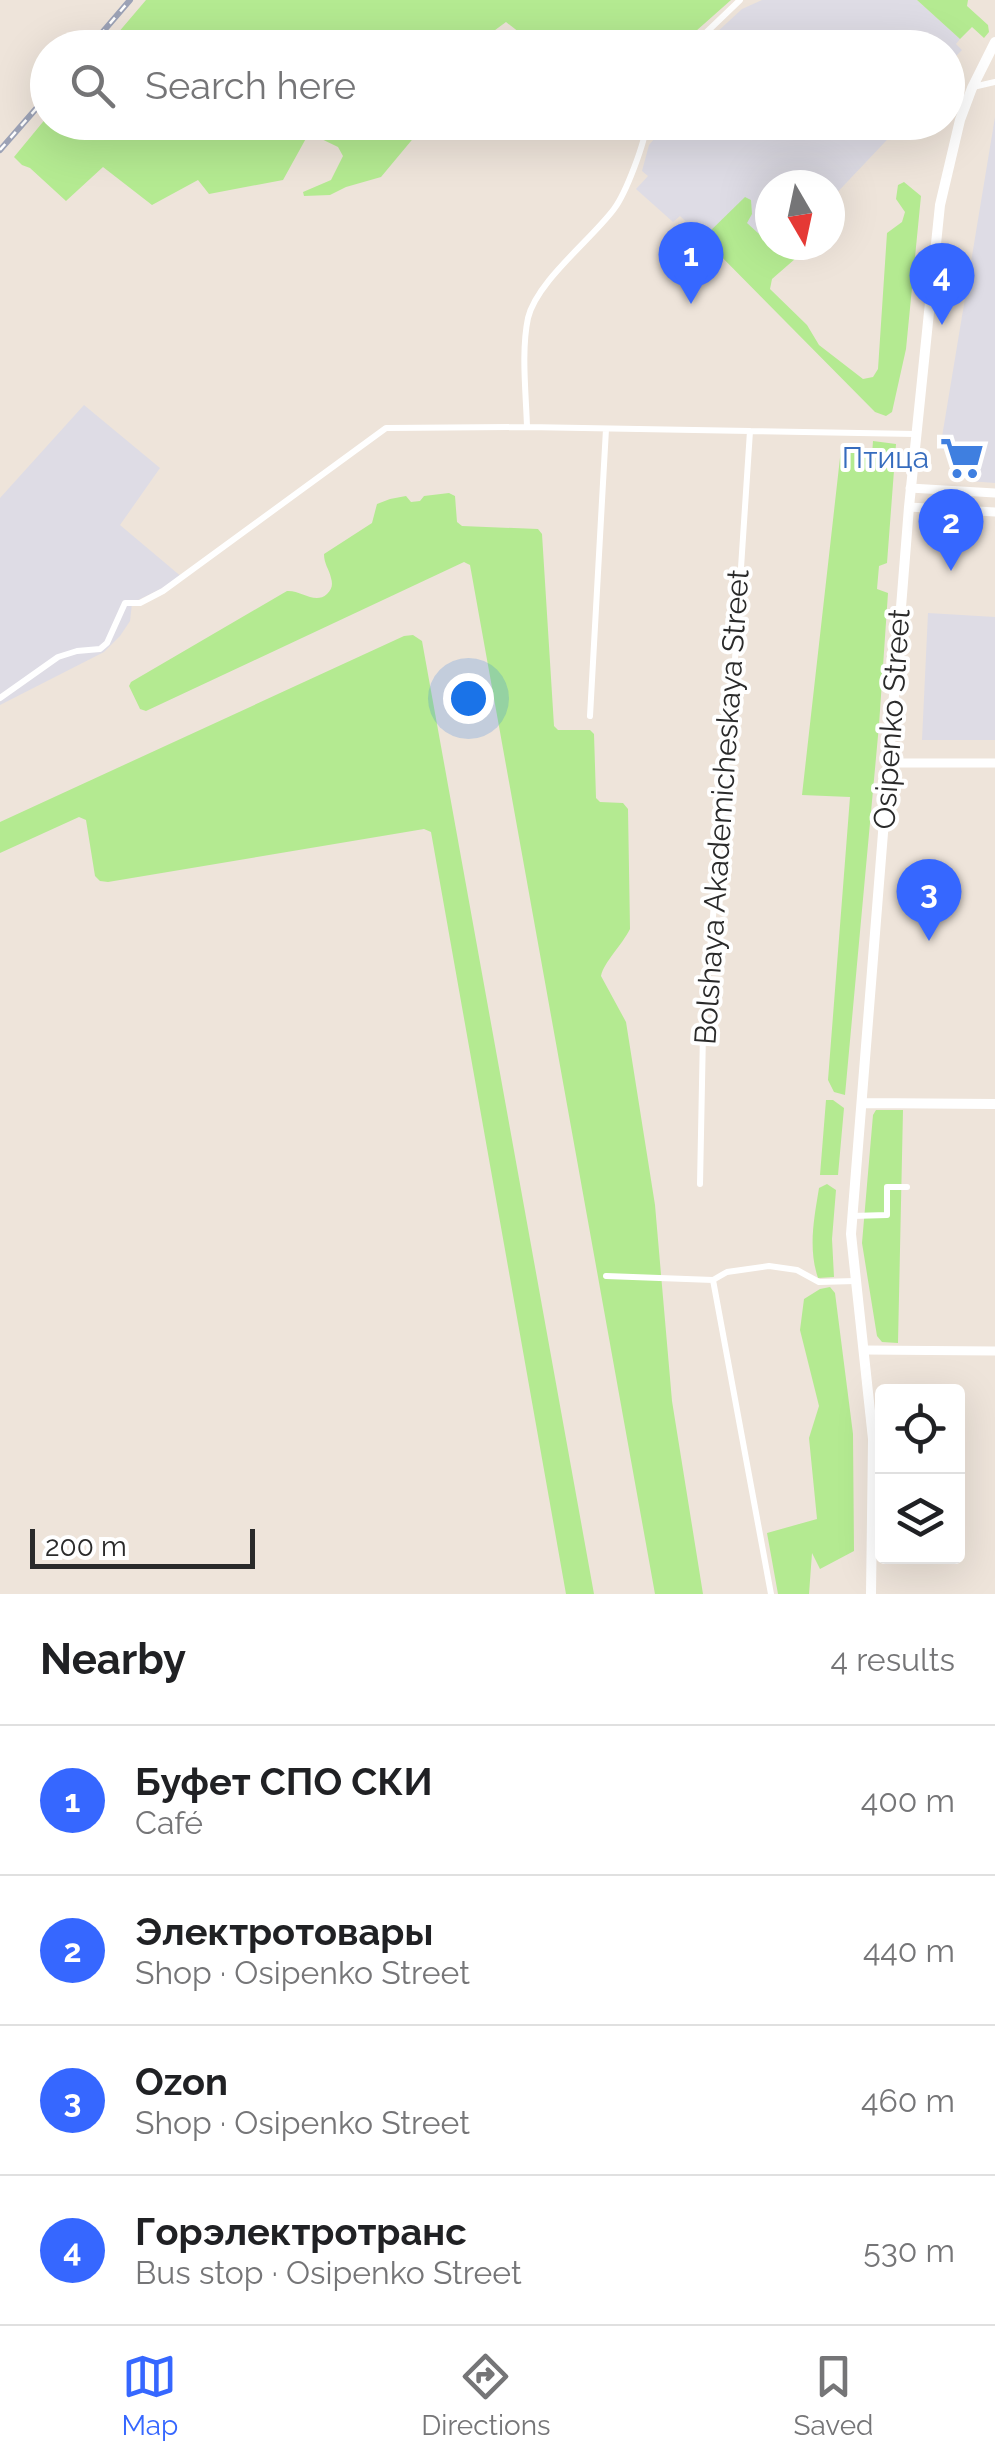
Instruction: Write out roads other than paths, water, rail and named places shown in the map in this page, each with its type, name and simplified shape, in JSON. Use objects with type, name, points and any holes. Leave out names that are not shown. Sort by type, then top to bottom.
[{"type":"main road","name":"Osipenko Street","points":[[965,109],[995,42]]},
{"type":"main road","name":"Osipenko Street","points":[[871,1594],[873,1439],[855,1281],[852,1216],[908,507],[940,205],[955,140]]},
{"type":"main road","points":[[863,1103],[995,1104]]},
{"type":"street","points":[[709,30],[740,0]]},
{"type":"street","points":[[972,88],[995,82]]},
{"type":"street","points":[[527,427],[529,315],[548,282],[617,206],[645,140]]},
{"type":"street","points":[[0,698],[58,657],[100,649],[107,643],[125,604],[140,603],[163,592],[386,428],[915,434]]},
{"type":"street","points":[[590,716],[606,428]]},
{"type":"street","name":"Bolshaya Akademicheskaya Street","points":[[700,1184],[704,1033],[750,431]]},
{"type":"street","points":[[910,488],[995,493]]},
{"type":"street","points":[[908,507],[995,512]]},
{"type":"street","points":[[888,762],[995,764]]},
{"type":"street","points":[[852,1216],[887,1216],[886,1187],[907,1187]]},
{"type":"street","points":[[606,1276],[713,1280],[727,1272],[769,1266],[797,1270],[819,1282],[855,1281]]},
{"type":"street","points":[[713,1280],[771,1594]]},
{"type":"street","points":[[864,1350],[995,1350]]},
{"type":"railway","points":[[104,30],[130,0]]},
{"type":"railway","points":[[0,150],[30,116]]},
{"type":"place","name":"Буфет СПО СКИ","points":[[691,304]]},
{"type":"place","name":"Горэлектротранс","points":[[942,325]]},
{"type":"place","name":"Птица","points":[[962,458]]},
{"type":"place","name":"Электротовары","points":[[951,571]]},
{"type":"place","name":"Ozon","points":[[929,941]]}]
